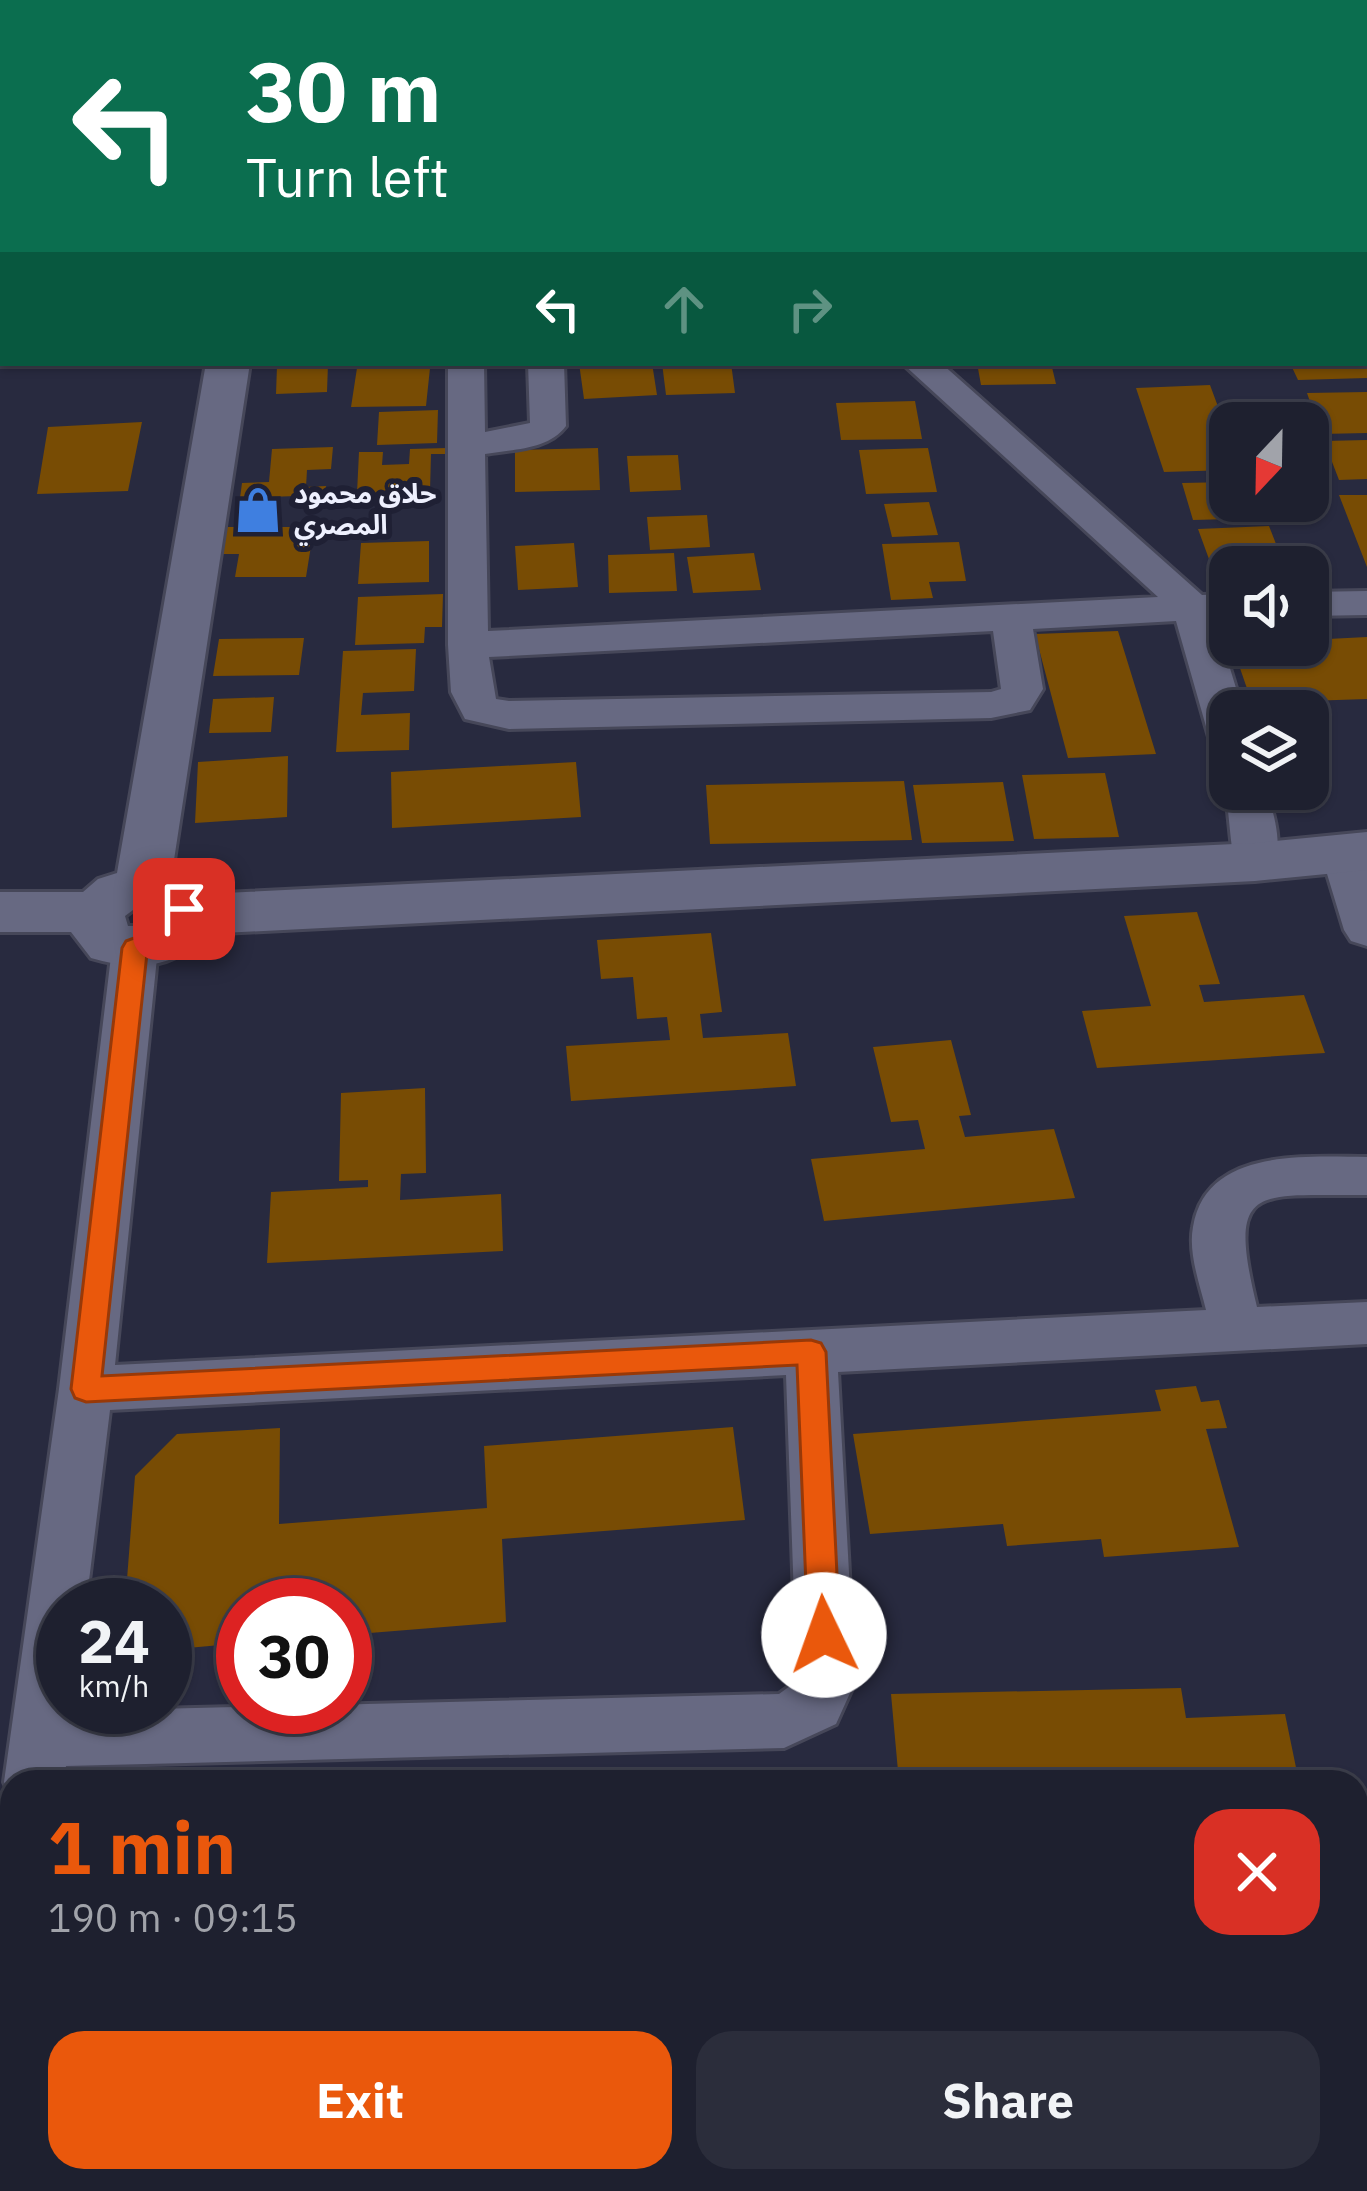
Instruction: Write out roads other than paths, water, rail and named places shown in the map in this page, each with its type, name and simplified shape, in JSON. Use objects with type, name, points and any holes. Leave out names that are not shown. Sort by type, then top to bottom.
[{"type":"street","points":[[229,366],[139,915],[86,1389],[37,1760],[784,1721],[815,1705],[826,1682],[811,1352]]},
{"type":"street","points":[[466,366],[468,645],[472,692],[480,709],[509,715],[1015,701],[1022,689],[1011,616]]},
{"type":"street","points":[[468,446],[538,434],[548,426],[546,366]]},
{"type":"street","points":[[924,366],[1209,604]]},
{"type":"street","points":[[1329,604],[1367,603]]},
{"type":"street","points":[[468,645],[1209,606]]},
{"type":"street","points":[[1251,810],[1255,862]]},
{"type":"street","points":[[0,912],[139,915],[1255,862],[1355,853],[1367,930]]},
{"type":"street","points":[[1237,1330],[1218,1225],[1229,1198],[1258,1180],[1367,1176]]},
{"type":"street","points":[[86,1389],[1367,1323]]},
{"type":"place","name":"حلاق محمود المصري","points":[[258,510]]}]
